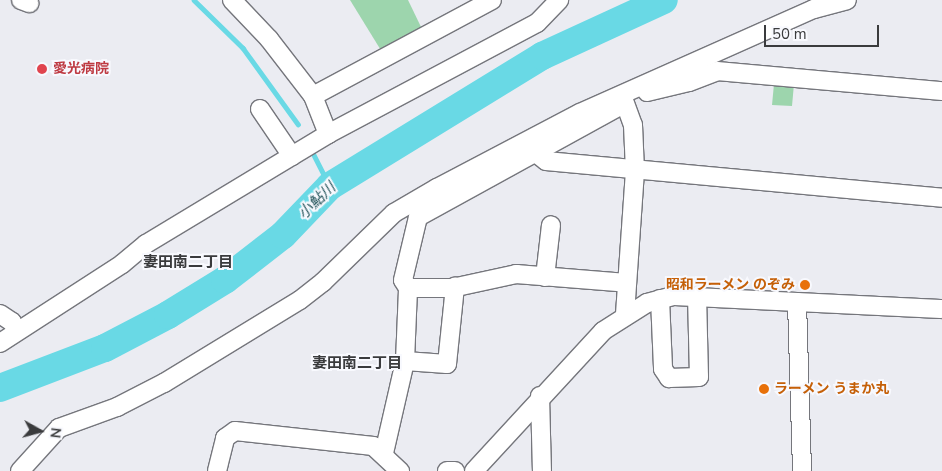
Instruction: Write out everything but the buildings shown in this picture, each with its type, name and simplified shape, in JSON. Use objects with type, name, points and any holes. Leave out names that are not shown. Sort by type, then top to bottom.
[{"type":"street","points":[[232,0],[269,39],[313,96],[328,134]]},
{"type":"street","points":[[313,96],[492,0]]},
{"type":"street","points":[[0,343],[122,264],[146,244],[328,134],[537,23],[559,0]]},
{"type":"street","points":[[20,471],[59,428],[117,407],[164,383],[300,300],[324,282],[394,213],[454,179],[624,98],[814,9],[847,0]]},
{"type":"street","points":[[384,453],[405,361],[408,288],[403,280],[414,222],[418,217],[537,154],[624,98],[689,82],[718,71],[942,91]]},
{"type":"street","points":[[624,98],[633,125],[635,171],[625,315]]},
{"type":"street","points":[[260,109],[292,156]]},
{"type":"street","points":[[537,154],[546,161],[635,171],[942,198]]},
{"type":"street","points":[[545,276],[550,225]]},
{"type":"street","points":[[408,288],[455,286],[516,274],[627,283]]},
{"type":"street","points":[[405,361],[447,364],[455,286]]},
{"type":"street","points":[[476,470],[540,396],[603,331],[625,315],[660,299],[673,296],[942,309]]},
{"type":"street","points":[[660,299],[663,369],[669,378],[699,377],[697,297]]},
{"type":"street","points":[[797,302],[802,471]]},
{"type":"street","points":[[0,314],[12,322],[17,331]]},
{"type":"street","points":[[540,396],[542,471]]},
{"type":"street","points":[[217,471],[225,438],[235,431],[373,446],[384,453],[391,464],[400,471]]},
{"type":"street","points":[[447,471],[455,471]]},
{"type":"green space","points":[[350,0],[408,0],[422,29],[382,52]]},
{"type":"green space","points":[[774,84],[794,84],[792,106],[772,105]]},
{"type":"waterway","points":[[194,0],[243,48],[298,124]]},
{"type":"waterway","name":"小鮎川","points":[[0,388],[105,348],[168,315],[225,280],[283,235],[330,186],[542,56],[664,0]]},
{"type":"waterway","points":[[313,153],[330,186]]},
{"type":"place","name":"愛光病院","points":[[42,69]]},
{"type":"place","name":"昭和ラーメン のぞみ","points":[[805,285]]},
{"type":"place","name":"ラーメン うまか丸","points":[[764,389]]},
{"type":"district","name":"妻田南二丁目","points":[[188,263]]},
{"type":"district","name":"妻田南二丁目","points":[[357,364]]}]
